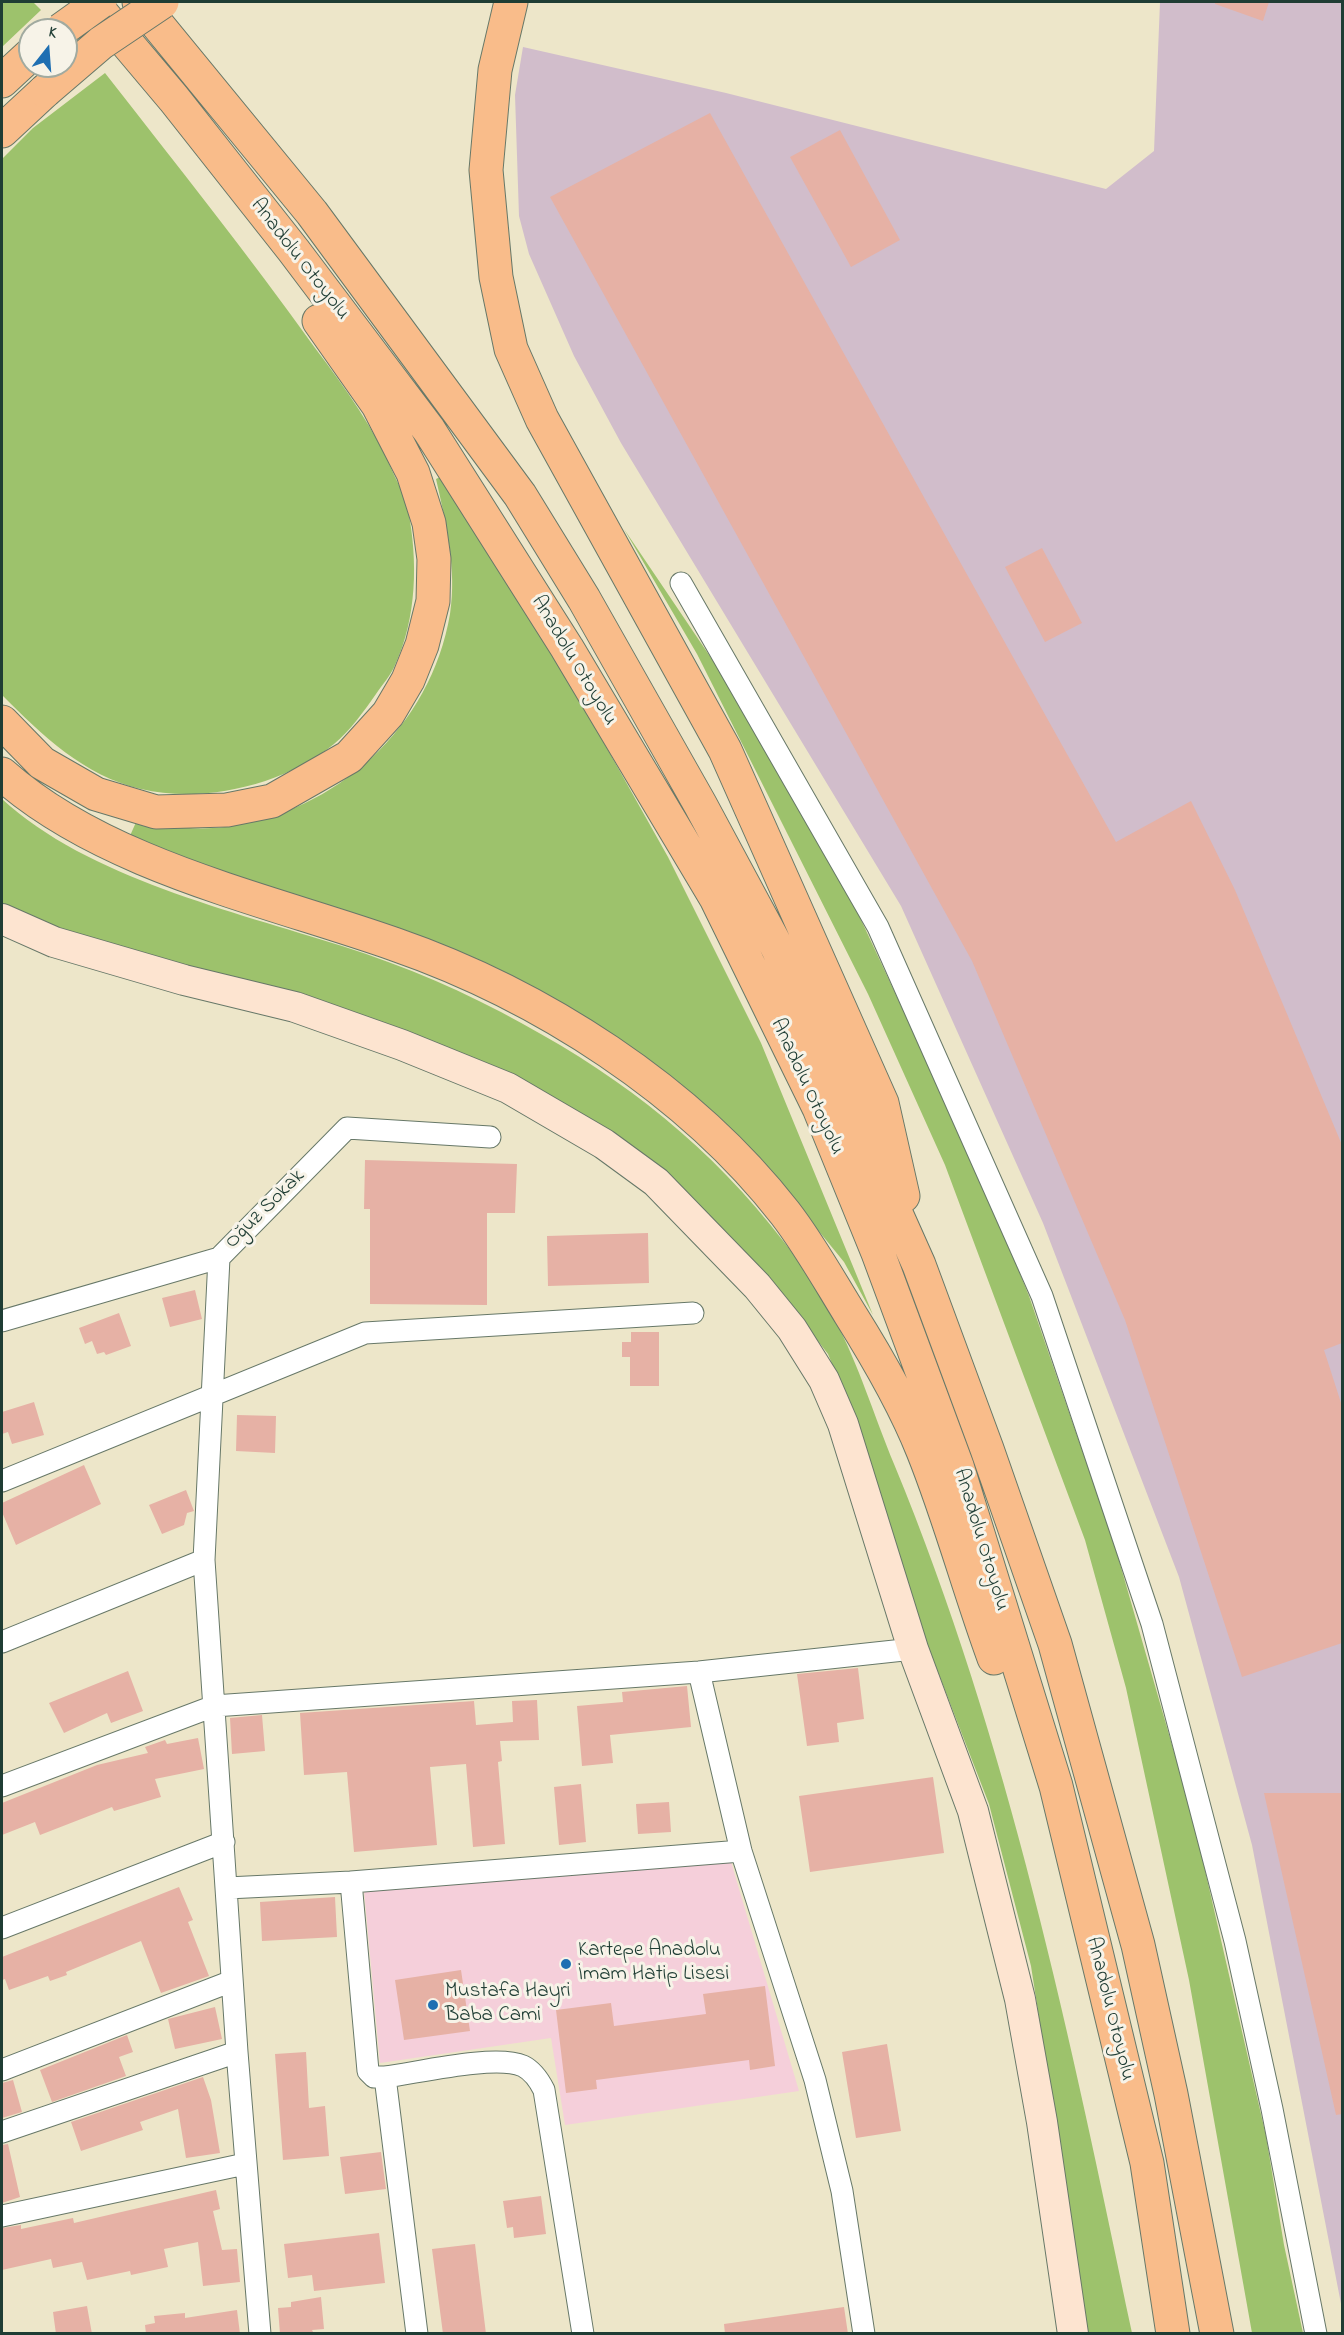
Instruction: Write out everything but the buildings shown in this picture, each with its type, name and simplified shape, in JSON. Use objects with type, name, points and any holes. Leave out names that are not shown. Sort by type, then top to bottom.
[{"type":"highway","name":"Anadolu Otoyolu","points":[[92,2],[174,99],[294,251],[429,430],[567,648],[716,898],[819,1108],[878,1253],[957,1466],[1056,1786],[1147,2163],[1173,2334]]},
{"type":"highway","points":[[78,18],[100,2]]},
{"type":"highway","name":"Anadolu Otoyolu","points":[[139,2],[312,213],[461,413],[543,533],[700,804],[778,949],[919,1265],[987,1449],[1055,1644],[1138,1945],[1171,2094],[1217,2334]]},
{"type":"highway","points":[[2,131],[101,43],[162,2]]},
{"type":"highway","points":[[511,2],[495,70],[486,170],[496,277],[511,349],[542,419],[724,750],[868,1071],[882,1103],[919,1265]]},
{"type":"highway","points":[[2,81],[18,66]]},
{"type":"highway","points":[[2,722],[42,763],[96,794],[156,812],[227,810],[272,801],[349,757],[388,714],[408,680],[422,645],[433,601],[434,559],[429,523],[413,473],[378,405],[305,301],[174,99]]},
{"type":"highway","points":[[2,774],[28,798],[101,840],[151,863],[400,945],[485,982],[597,1043],[696,1118],[744,1166],[785,1214],[876,1356],[922,1450],[993,1657],[1056,1786]]},
{"type":"street","points":[[681,583],[878,927],[1042,1296],[1152,1624],[1235,1941],[1272,2109],[1316,2334]]},
{"type":"street","points":[[2,919],[54,942],[184,980],[296,1007],[402,1045],[508,1088],[604,1144],[656,1182],[757,1286],[792,1329],[824,1380],[846,1435],[913,1649],[973,1810],[1020,1999],[1042,2122],[1073,2334]]},
{"type":"street","name":"Oğuz Sokak","points":[[2,1321],[219,1258],[347,1128],[490,1137]]},
{"type":"street","points":[[219,1258],[210,1397],[204,1560],[245,2164],[260,2334]]},
{"type":"street","points":[[2,1480],[365,1333],[693,1313]]},
{"type":"street","points":[[2,1642],[204,1560]]},
{"type":"street","points":[[2,1786],[214,1706],[699,1672],[913,1649]]},
{"type":"street","points":[[699,1672],[741,1851],[815,2080],[842,2191],[864,2334]]},
{"type":"street","points":[[2,1928],[224,1842]]},
{"type":"street","points":[[228,1888],[351,1882],[741,1851]]},
{"type":"street","points":[[351,1882],[365,2059],[368,2071],[374,2077],[385,2077],[489,2062],[509,2063],[523,2067],[539,2081],[544,2090],[583,2334]]},
{"type":"street","points":[[2,2070],[232,1981]]},
{"type":"street","points":[[2,2132],[237,2052]]},
{"type":"street","points":[[385,2077],[417,2334]]},
{"type":"street","points":[[2,2216],[245,2164]]},
{"type":"shaded area","points":[[1160,2],[1342,2],[1342,2309],[1252,1845],[1179,1577],[1043,1223],[901,906],[621,443],[574,356],[529,254],[519,216],[515,95],[523,47],[726,93],[1106,189],[1154,151]]},
{"type":"shaded area","name":"Kartepe Anadolu İmam Hatip Lisesi","points":[[731,1862],[799,2091],[565,2125],[551,2038],[380,2063],[364,1890]]},
{"type":"green space","points":[[2,2],[33,2],[41,10],[33,18],[18,18],[18,32],[2,47]]},
{"type":"green space","points":[[105,73],[238,244],[349,394],[387,459],[408,510],[413,549],[414,589],[408,628],[393,669],[362,714],[334,744],[291,770],[242,788],[190,794],[165,793],[120,783],[65,752],[2,695],[2,159],[33,128]]},
{"type":"green space","points":[[446,474],[531,613],[668,857],[761,1043],[873,1315],[844,1262],[769,1170],[653,1063],[588,1020],[395,929],[335,907],[236,878],[129,838],[137,820],[180,827],[224,827],[265,818],[304,804],[340,783],[372,758],[400,727],[422,693],[439,655],[450,614],[451,563],[447,529],[436,479]]},
{"type":"green space","points":[[624,529],[730,686],[836,866],[983,1182],[1029,1296],[1114,1543],[1193,1818],[1266,2136],[1284,2245],[1303,2333],[1252,2333],[1189,1980],[1126,1688],[1085,1540],[945,1165],[868,994],[697,654]]},
{"type":"green space","points":[[2,799],[37,827],[76,850],[119,871],[209,905],[389,962],[480,1001],[523,1024],[597,1068],[632,1093],[697,1146],[756,1208],[791,1251],[824,1300],[851,1354],[935,1569],[971,1676],[1004,1784],[1060,2003],[1132,2333],[1088,2333],[1031,1966],[989,1804],[921,1628],[884,1519],[862,1436],[828,1354],[787,1301],[610,1135],[60,932],[2,904]]},
{"type":"place","name":"Kartepe Anadolu İmam Hatip Lisesi","points":[[566,1964]]},
{"type":"place","name":"Mustafa Hayri Baba Cami","points":[[433,2005]]}]
